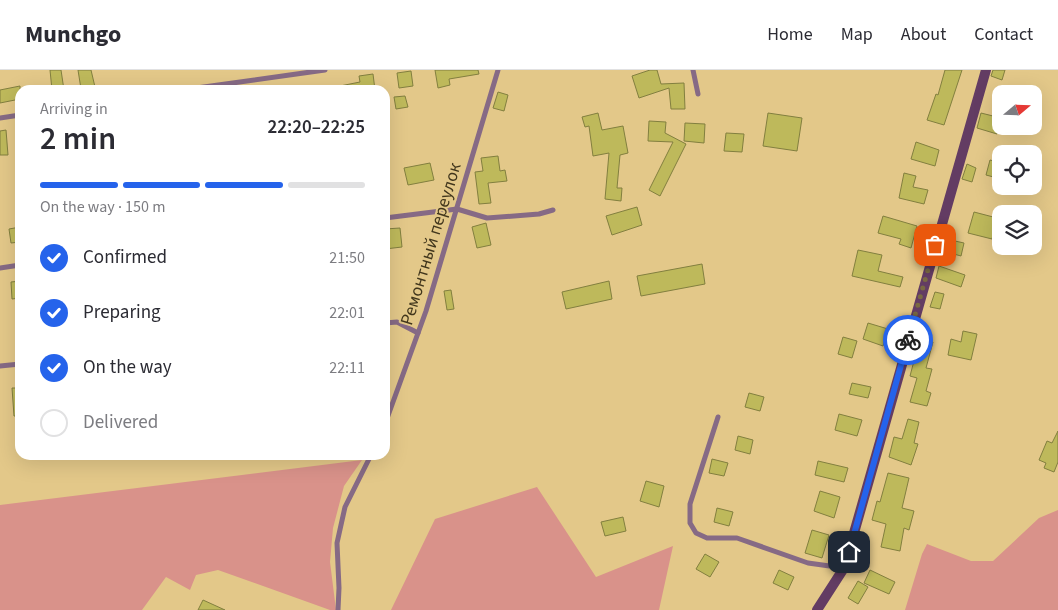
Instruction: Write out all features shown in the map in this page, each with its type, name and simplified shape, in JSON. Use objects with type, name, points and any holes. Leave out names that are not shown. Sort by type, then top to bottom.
[{"type":"street","points":[[218,85],[325,70]]},
{"type":"street","name":"Ремонтный переулок","points":[[390,410],[418,333],[498,70]]},
{"type":"street","points":[[693,70],[698,94]]},
{"type":"street","points":[[817,610],[844,568],[986,70]]},
{"type":"street","points":[[0,118],[15,116]]},
{"type":"street","points":[[390,217],[457,209],[488,218],[539,214],[553,210]]},
{"type":"street","points":[[0,268],[15,266]]},
{"type":"street","points":[[390,323],[397,322],[418,333]]},
{"type":"street","points":[[0,366],[15,364]]},
{"type":"street","points":[[718,416],[690,504],[690,523],[696,532],[707,538],[737,538],[808,563],[844,568]]},
{"type":"street","points":[[338,610],[337,543],[346,507],[369,460]]},
{"type":"shaded area","points":[[362,460],[344,486],[333,528],[330,562],[336,610],[330,610],[218,570],[196,575],[190,590],[166,577],[142,610],[0,610],[0,505]]},
{"type":"shaded area","points":[[537,487],[596,577],[673,546],[659,610],[391,610],[435,519]]},
{"type":"shaded area","points":[[1058,510],[1058,610],[905,610],[922,554],[927,544],[971,561],[993,561],[1039,518]]},
{"type":"building","points":[[50,70],[61,70],[63,85],[52,85]]},
{"type":"building","points":[[78,70],[91,70],[95,85],[80,85]]},
{"type":"building","points":[[435,70],[478,70],[479,74],[449,79],[450,85],[438,88]]},
{"type":"building","points":[[650,70],[657,70],[661,84],[684,83],[685,109],[671,109],[669,88],[639,98],[632,76]]},
{"type":"building","points":[[945,70],[962,70],[944,125],[927,120],[936,94],[938,95]]},
{"type":"building","points":[[993,70],[1005,70],[1002,80],[991,76]]},
{"type":"building","points":[[411,71],[413,86],[399,88],[397,73]]},
{"type":"building","points":[[373,74],[374,85],[345,85],[360,82],[359,76]]},
{"type":"building","points":[[15,87],[15,100],[0,103],[0,90]]},
{"type":"building","points":[[498,92],[508,95],[504,111],[493,108]]},
{"type":"building","points":[[405,96],[408,107],[396,109],[394,97]]},
{"type":"building","points":[[598,113],[602,130],[623,126],[628,153],[620,155],[617,188],[622,188],[621,201],[605,199],[609,153],[593,156],[589,126],[585,127],[582,117]]},
{"type":"building","points":[[768,113],[802,118],[797,151],[763,146]]},
{"type":"building","points":[[981,113],[992,116],[992,132],[977,128]]},
{"type":"building","points":[[649,121],[666,122],[665,133],[686,144],[660,196],[649,190],[673,142],[648,141]]},
{"type":"building","points":[[685,123],[705,124],[704,143],[684,141]]},
{"type":"building","points":[[6,130],[8,155],[0,155],[0,131]]},
{"type":"building","points":[[726,133],[744,134],[742,152],[724,151]]},
{"type":"building","points":[[916,142],[939,150],[935,166],[911,159]]},
{"type":"building","points":[[498,156],[500,171],[505,170],[507,181],[488,183],[491,203],[479,204],[475,172],[483,171],[481,158]]},
{"type":"building","points":[[990,160],[992,161],[992,177],[986,175]]},
{"type":"building","points":[[430,163],[434,180],[408,185],[404,168]]},
{"type":"building","points":[[967,164],[976,168],[972,182],[962,179]]},
{"type":"building","points":[[904,173],[916,176],[913,187],[928,190],[924,204],[899,198]]},
{"type":"building","points":[[637,207],[642,225],[612,235],[606,216]]},
{"type":"building","points":[[974,212],[992,217],[992,239],[968,233]]},
{"type":"building","points":[[883,216],[917,226],[911,248],[899,244],[901,239],[878,233]]},
{"type":"building","points":[[486,223],[491,245],[477,248],[472,227]]},
{"type":"building","points":[[15,228],[15,243],[11,243],[9,229]]},
{"type":"building","points":[[400,228],[402,247],[390,248],[390,229]]},
{"type":"building","points":[[946,239],[964,243],[961,256],[943,251]]},
{"type":"building","points":[[858,250],[882,255],[878,271],[903,277],[900,287],[852,276]]},
{"type":"building","points":[[702,264],[705,284],[641,296],[637,276]]},
{"type":"building","points":[[939,266],[965,275],[961,287],[936,278]]},
{"type":"building","points":[[609,281],[612,299],[566,309],[562,292]]},
{"type":"building","points":[[11,282],[15,282],[15,299],[12,299]]},
{"type":"building","points":[[451,290],[454,309],[447,310],[444,291]]},
{"type":"building","points":[[935,292],[944,294],[940,309],[930,307]]},
{"type":"building","points":[[868,323],[888,329],[883,346],[863,339]]},
{"type":"building","points":[[963,331],[977,334],[971,360],[948,355],[951,339],[961,342]]},
{"type":"building","points":[[843,337],[857,341],[852,358],[838,354]]},
{"type":"building","points":[[920,338],[933,342],[926,368],[932,369],[926,391],[931,393],[927,406],[910,402],[917,378],[910,376]]},
{"type":"building","points":[[852,383],[871,387],[868,398],[849,394]]},
{"type":"building","points":[[12,388],[15,388],[14,416]]},
{"type":"building","points":[[749,393],[764,397],[760,411],[745,407]]},
{"type":"building","points":[[839,414],[862,420],[857,436],[835,430]]},
{"type":"building","points":[[908,419],[919,422],[914,443],[918,444],[911,465],[889,457],[894,437],[902,439]]},
{"type":"building","points":[[1058,431],[1058,462],[1054,472],[1044,468],[1046,463],[1039,460],[1047,441],[1052,443]]},
{"type":"building","points":[[738,436],[753,440],[750,454],[735,450]]},
{"type":"building","points":[[712,459],[728,463],[724,476],[709,473]]},
{"type":"building","points":[[818,461],[848,468],[844,482],[815,475]]},
{"type":"building","points":[[888,473],[909,478],[902,508],[914,511],[909,530],[904,528],[900,551],[881,547],[886,524],[872,520],[877,501],[880,502]]},
{"type":"building","points":[[646,481],[664,486],[659,507],[640,501]]},
{"type":"building","points":[[820,491],[840,497],[834,518],[814,511]]},
{"type":"building","points":[[717,508],[733,512],[729,526],[714,522]]},
{"type":"building","points":[[623,517],[626,531],[605,536],[601,522]]},
{"type":"building","points":[[812,530],[829,535],[822,558],[805,553]]},
{"type":"building","points":[[705,554],[719,562],[710,577],[696,569]]},
{"type":"building","points":[[779,570],[794,577],[788,590],[773,583]]},
{"type":"building","points":[[870,570],[895,582],[889,594],[864,583]]},
{"type":"building","points":[[858,581],[868,587],[858,604],[848,598]]},
{"type":"building","points":[[203,600],[225,610],[198,610]]},
{"type":"way so far","points":[[908,340],[935,245]]},
{"type":"route","points":[[849,552],[908,340]]}]
